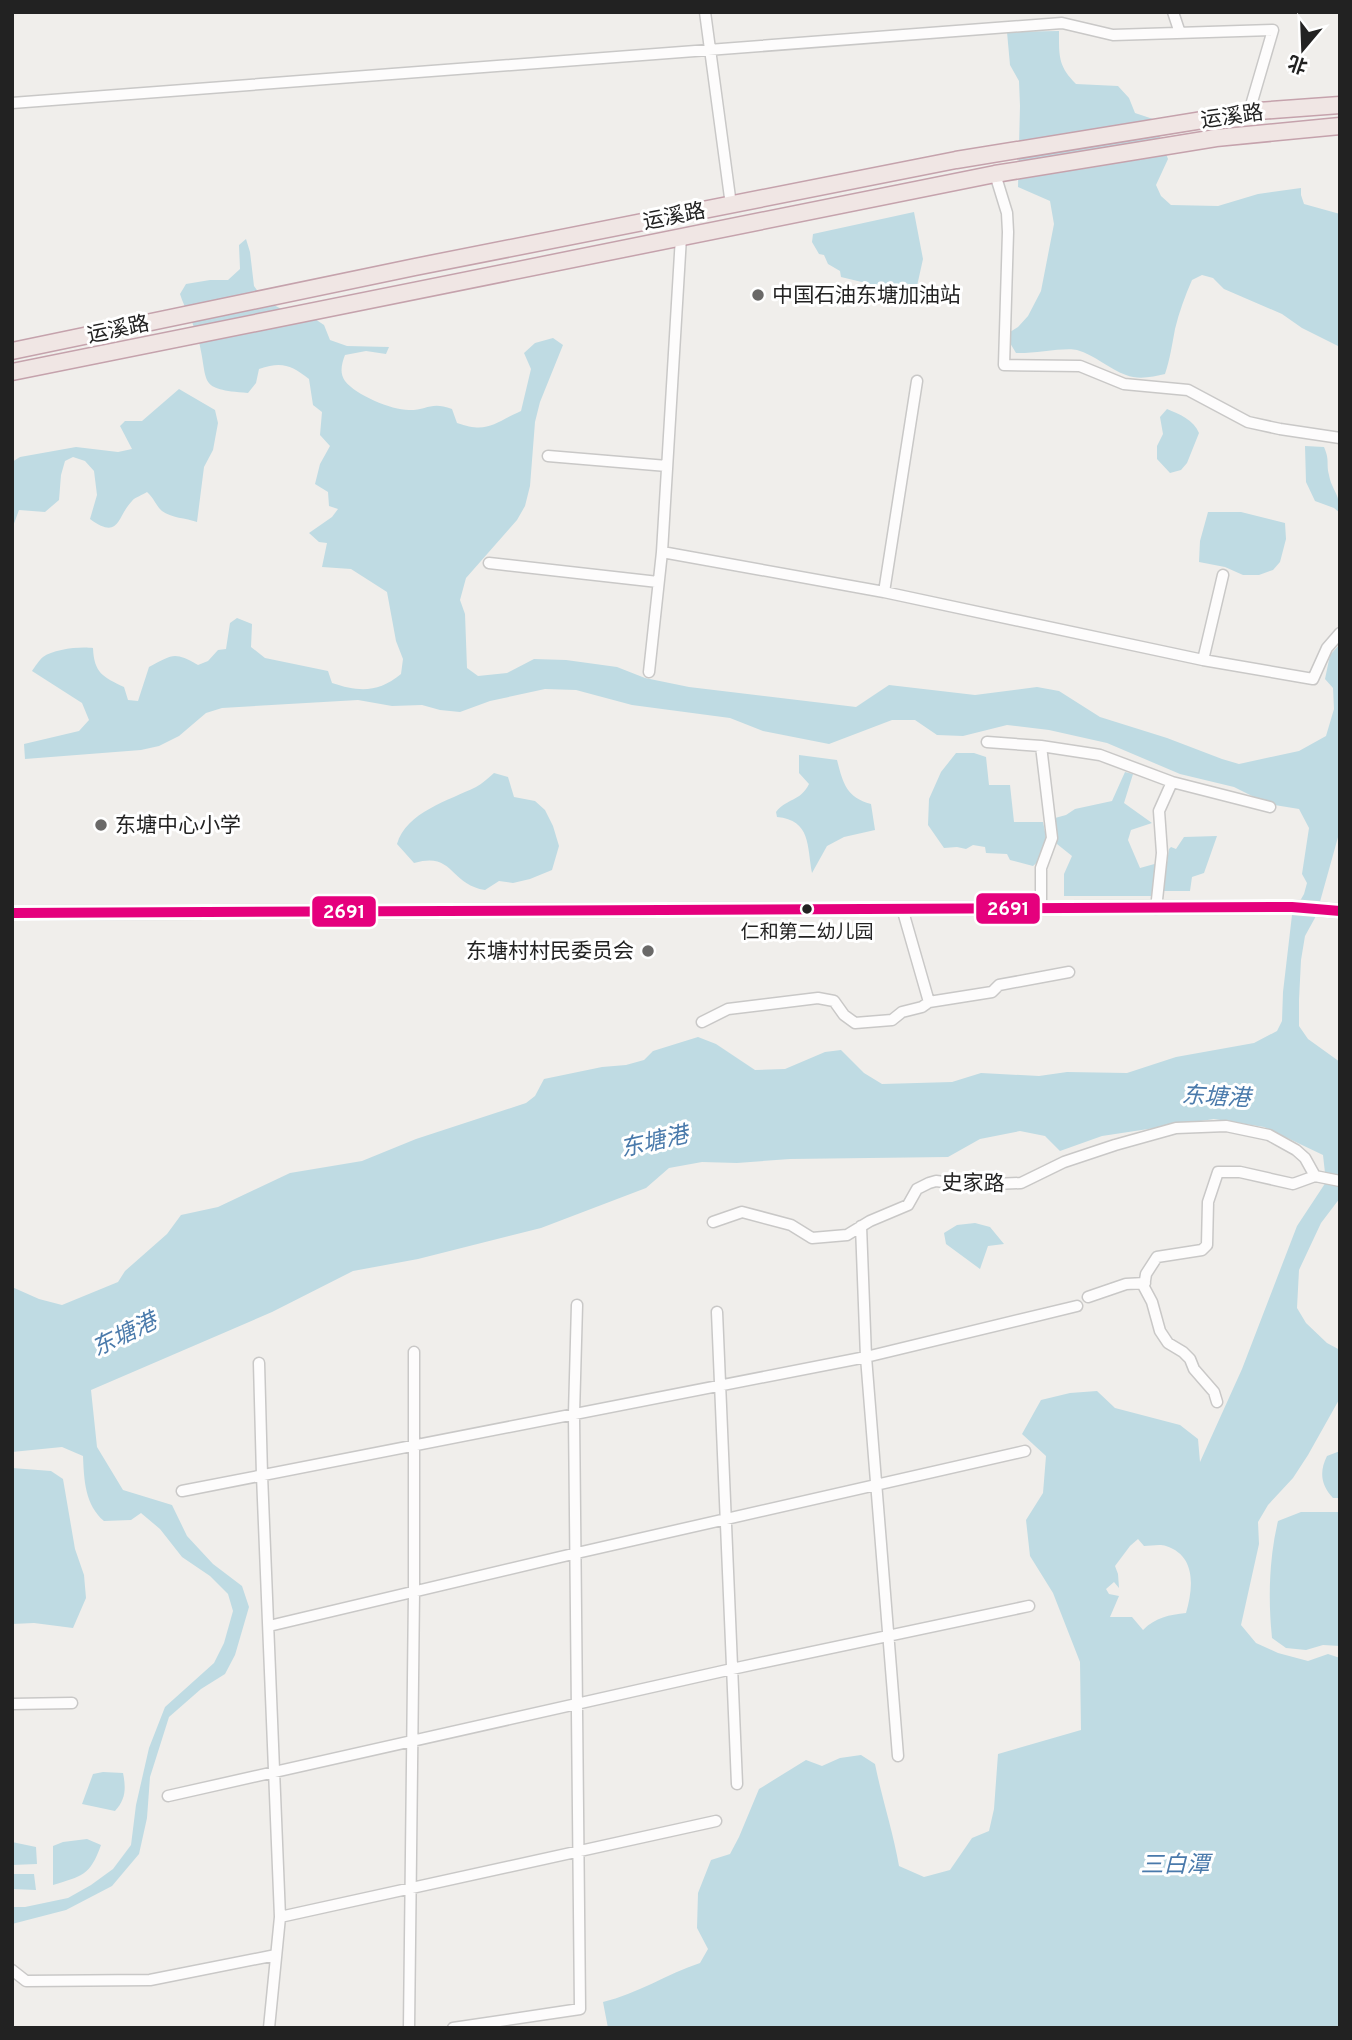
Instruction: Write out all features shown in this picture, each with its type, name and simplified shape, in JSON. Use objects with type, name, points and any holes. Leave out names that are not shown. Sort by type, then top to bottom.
[{"type":"highway","name":"运溪路","points":[[12,351],[956,160],[1249,112],[1340,105]]},
{"type":"highway","name":"运溪路","points":[[12,372],[996,174],[1216,138],[1340,126]]},
{"type":"street","points":[[705,12],[731,205]]},
{"type":"street","points":[[1173,12],[1180,33]]},
{"type":"street","points":[[12,103],[1062,23],[1113,35],[1273,30],[1249,112]]},
{"type":"street","points":[[996,174],[1007,213],[1008,232],[1004,365],[1080,366],[1124,383],[1188,390],[1248,422],[1340,438]]},
{"type":"street","points":[[649,672],[662,552],[681,237]]},
{"type":"street","points":[[884,592],[917,381]]},
{"type":"street","points":[[548,456],[667,466]]},
{"type":"street","points":[[662,552],[884,592],[1203,660],[1313,679],[1327,649],[1340,632]]},
{"type":"street","points":[[489,563],[657,582]]},
{"type":"street","points":[[1203,660],[1223,575]]},
{"type":"street","points":[[988,742],[1041,746],[1100,755],[1172,782],[1270,807]]},
{"type":"street","points":[[1041,746],[1052,838],[1041,868],[1041,909]]},
{"type":"street","points":[[1156,909],[1162,853],[1158,811],[1172,782]]},
{"type":"street","points":[[12,913],[1292,907],[1334,911]]},
{"type":"street","points":[[902,908],[929,1002]]},
{"type":"street","points":[[702,1022],[728,1009],[818,998],[834,1000],[855,1023],[892,1020],[902,1012],[922,1007],[929,1002],[992,992],[999,985],[1069,972]]},
{"type":"street","name":"史家路","points":[[713,1222],[742,1212],[791,1225],[812,1238],[847,1235],[870,1221],[908,1205],[917,1189],[929,1183],[1021,1183],[1064,1162],[1176,1128],[1226,1126],[1269,1135],[1305,1158],[1315,1176]]},
{"type":"street","points":[[1217,1402],[1214,1392],[1190,1359],[1168,1343],[1160,1331],[1152,1302],[1144,1287],[1146,1274],[1157,1257],[1202,1250],[1208,1245],[1208,1202],[1218,1172],[1240,1172],[1293,1184],[1315,1176],[1340,1181]]},
{"type":"street","points":[[861,1226],[866,1357],[898,1756]]},
{"type":"street","points":[[1088,1297],[1126,1284],[1145,1283]]},
{"type":"street","points":[[453,2028],[580,2010],[574,1414],[577,1305]]},
{"type":"street","points":[[182,1491],[866,1357],[1077,1306]]},
{"type":"street","points":[[717,1312],[737,1784]]},
{"type":"street","points":[[409,2028],[414,1352]]},
{"type":"street","points":[[259,1363],[261,1475],[280,1917],[269,2028]]},
{"type":"street","points":[[269,1626],[1025,1451]]},
{"type":"street","points":[[168,1796],[732,1669],[1029,1606]]},
{"type":"street","points":[[12,1704],[72,1703]]},
{"type":"street","points":[[280,1917],[716,1821]]},
{"type":"street","points":[[12,1969],[26,1981],[150,1980],[276,1955]]},
{"type":"water","points":[[1059,31],[1061,60],[1066,72],[1076,84],[1118,86],[1129,98],[1135,113],[1153,119],[1168,159],[1156,185],[1161,196],[1171,205],[1218,206],[1258,194],[1301,188],[1304,204],[1340,214],[1340,347],[1302,328],[1282,314],[1224,289],[1213,278],[1202,275],[1192,280],[1185,298],[1165,374],[1146,378],[1131,377],[1077,350],[1016,353],[1010,343],[1010,332],[1028,316],[1041,291],[1054,224],[1050,201],[1018,187],[1019,81],[1010,65],[1007,32]]},
{"type":"water","points":[[914,212],[923,259],[917,286],[904,283],[899,291],[841,277],[840,271],[828,264],[812,242],[813,234]]},
{"type":"water","points":[[246,239],[254,286],[264,300],[297,317],[315,319],[324,325],[330,340],[347,346],[389,347],[386,354],[366,351],[345,355],[342,371],[345,381],[357,391],[374,401],[393,407],[415,410],[445,407],[452,409],[457,423],[476,427],[490,426],[521,411],[531,369],[524,353],[535,343],[553,338],[563,345],[540,402],[535,422],[530,486],[525,506],[517,520],[466,578],[460,600],[465,614],[467,668],[478,676],[507,673],[534,659],[566,660],[617,667],[645,678],[689,687],[856,707],[889,685],[975,695],[1037,687],[1059,691],[1100,717],[1239,764],[1299,751],[1326,736],[1334,709],[1333,688],[1325,679],[1330,655],[1340,644],[1340,830],[1316,916],[1305,936],[1301,960],[1299,1026],[1308,1039],[1340,1062],[1340,1198],[1321,1223],[1299,1270],[1297,1308],[1306,1323],[1327,1343],[1340,1350],[1340,1398],[1293,1478],[1268,1505],[1258,1522],[1259,1544],[1241,1625],[1256,1643],[1278,1653],[1308,1661],[1328,1654],[1340,1658],[1340,2028],[608,2028],[603,2002],[700,1963],[708,1949],[697,1928],[698,1893],[711,1860],[730,1854],[759,1789],[806,1760],[822,1766],[840,1758],[861,1755],[875,1764],[899,1866],[924,1877],[950,1870],[972,1838],[989,1831],[994,1809],[998,1754],[1081,1730],[1080,1662],[1053,1593],[1030,1556],[1026,1520],[1043,1493],[1046,1456],[1022,1434],[1041,1400],[1070,1393],[1097,1391],[1115,1408],[1180,1425],[1198,1439],[1200,1462],[1242,1369],[1297,1226],[1326,1182],[1323,1155],[1264,1127],[1214,1119],[1102,1136],[1060,1151],[1045,1136],[1020,1131],[980,1139],[948,1157],[702,1162],[669,1168],[646,1188],[541,1228],[418,1259],[353,1271],[272,1312],[91,1390],[97,1447],[123,1490],[172,1505],[187,1536],[213,1564],[242,1586],[249,1607],[235,1655],[225,1674],[201,1689],[169,1717],[150,1777],[147,1818],[139,1854],[112,1886],[66,1910],[12,1924],[12,1907],[68,1898],[113,1869],[131,1845],[136,1805],[149,1748],[165,1707],[214,1663],[224,1643],[233,1611],[228,1594],[210,1576],[182,1557],[160,1529],[141,1513],[131,1520],[104,1521],[98,1515],[89,1500],[83,1456],[62,1447],[12,1452],[12,1287],[39,1299],[62,1305],[118,1282],[125,1271],[167,1234],[181,1215],[218,1207],[290,1173],[362,1161],[416,1139],[526,1103],[535,1096],[544,1079],[626,1065],[644,1060],[653,1051],[698,1037],[716,1044],[755,1070],[785,1069],[825,1052],[841,1050],[864,1073],[882,1084],[952,1082],[981,1073],[1039,1076],[1067,1072],[1127,1073],[1176,1057],[1254,1043],[1277,1031],[1282,1021],[1292,915],[1307,883],[1302,874],[1309,828],[1299,809],[1268,804],[1234,787],[1180,774],[1107,743],[1049,730],[1007,725],[963,736],[937,735],[915,720],[892,720],[829,744],[763,731],[730,718],[632,705],[576,690],[545,689],[490,701],[460,712],[422,705],[392,706],[358,700],[222,708],[206,713],[179,736],[159,746],[141,750],[25,759],[24,744],[79,731],[89,720],[82,703],[32,671],[43,657],[60,650],[93,648],[95,663],[101,673],[124,687],[128,700],[138,701],[149,667],[173,656],[198,665],[208,661],[218,650],[226,649],[230,623],[237,618],[252,624],[251,647],[265,658],[328,671],[332,683],[351,688],[376,688],[401,674],[403,659],[396,641],[387,592],[351,569],[322,567],[327,543],[319,542],[309,533],[332,517],[338,509],[329,506],[328,492],[315,484],[320,464],[330,446],[320,435],[322,412],[313,405],[309,379],[297,370],[274,365],[259,369],[256,383],[248,393],[220,389],[208,382],[205,376],[197,336],[180,294],[186,284],[228,280],[240,269],[239,245]],"holes":[[[1138,1539],[1144,1546],[1164,1545],[1176,1551],[1188,1565],[1191,1584],[1186,1613],[1163,1617],[1143,1630],[1132,1617],[1110,1617],[1119,1596],[1109,1594],[1106,1589],[1114,1582],[1119,1588],[1115,1566],[1130,1546]]]},
{"type":"water","points":[[179,389],[215,410],[218,423],[213,450],[204,467],[197,522],[166,513],[147,492],[133,500],[113,527],[100,525],[90,519],[97,495],[94,471],[85,461],[73,457],[65,461],[59,500],[45,512],[19,510],[12,529],[12,462],[20,457],[76,447],[118,452],[132,449],[120,426],[125,421],[142,421]]},
{"type":"water","points":[[1167,409],[1190,421],[1199,433],[1187,463],[1181,470],[1170,473],[1157,459],[1157,446],[1163,434],[1160,417]]},
{"type":"water","points":[[1305,446],[1324,447],[1340,513],[1315,501],[1306,482]]},
{"type":"water","points":[[1208,512],[1241,512],[1285,523],[1286,539],[1280,562],[1273,570],[1259,575],[1243,575],[1225,567],[1199,562],[1200,541]]},
{"type":"water","points":[[956,753],[974,753],[986,757],[989,785],[1010,785],[1014,822],[1043,822],[1045,851],[1033,866],[1010,860],[1007,854],[986,853],[985,847],[973,845],[966,849],[944,848],[928,825],[929,799],[941,772]]},
{"type":"water","points":[[799,755],[837,760],[847,788],[856,797],[871,804],[875,830],[844,837],[827,846],[812,873],[808,844],[802,829],[788,819],[777,817],[776,812],[802,794],[809,784],[799,773]]},
{"type":"water","points":[[1125,772],[1133,774],[1124,803],[1152,823],[1131,830],[1128,840],[1140,868],[1158,863],[1153,896],[1064,896],[1064,874],[1072,856],[1057,844],[1055,818],[1075,809],[1112,801]]},
{"type":"water","points":[[494,773],[508,777],[514,797],[535,801],[545,810],[559,846],[552,870],[513,883],[499,881],[485,890],[464,882],[437,861],[414,863],[397,844],[409,823],[430,808],[478,786]]},
{"type":"water","points":[[1217,836],[1204,873],[1192,877],[1190,891],[1163,891],[1169,849],[1176,849],[1184,837]]},
{"type":"water","points":[[975,1223],[990,1227],[1004,1244],[988,1246],[980,1269],[946,1244],[944,1233],[957,1225]]},
{"type":"water","points":[[1340,1451],[1340,1498],[1333,1498],[1326,1488],[1322,1473],[1327,1456]]},
{"type":"water","points":[[12,1468],[51,1471],[63,1479],[75,1549],[84,1575],[86,1598],[73,1628],[34,1623],[12,1624]]},
{"type":"water","points":[[1301,1512],[1340,1512],[1340,1646],[1323,1645],[1306,1650],[1286,1648],[1272,1638],[1270,1579],[1278,1521]]},
{"type":"water","points":[[123,1773],[124,1793],[115,1811],[82,1804],[93,1774]]},
{"type":"water","points":[[87,1839],[101,1845],[89,1869],[78,1877],[53,1885],[53,1846]]},
{"type":"water","points":[[12,1842],[36,1847],[37,1864],[12,1865]]},
{"type":"water","points":[[12,1874],[34,1874],[36,1890],[12,1889]]},
{"type":"transit line","name":"2691","points":[[12,913],[1292,907],[1340,911]]},
{"type":"place","name":"中国石油东塘加油站","points":[[758,295]]},
{"type":"place","name":"东塘中心小学","points":[[101,825]]},
{"type":"place","name":"仁和第二幼儿园","points":[[807,909]]},
{"type":"place","name":"东塘村村民委员会","points":[[648,951]]},
{"type":"water label","name":"东塘港","points":[[1216,1096]]},
{"type":"water label","name":"东塘港","points":[[654,1141]]},
{"type":"water label","name":"东塘港","points":[[124,1334]]},
{"type":"water label","name":"三白潭","points":[[1175,1864]]}]
